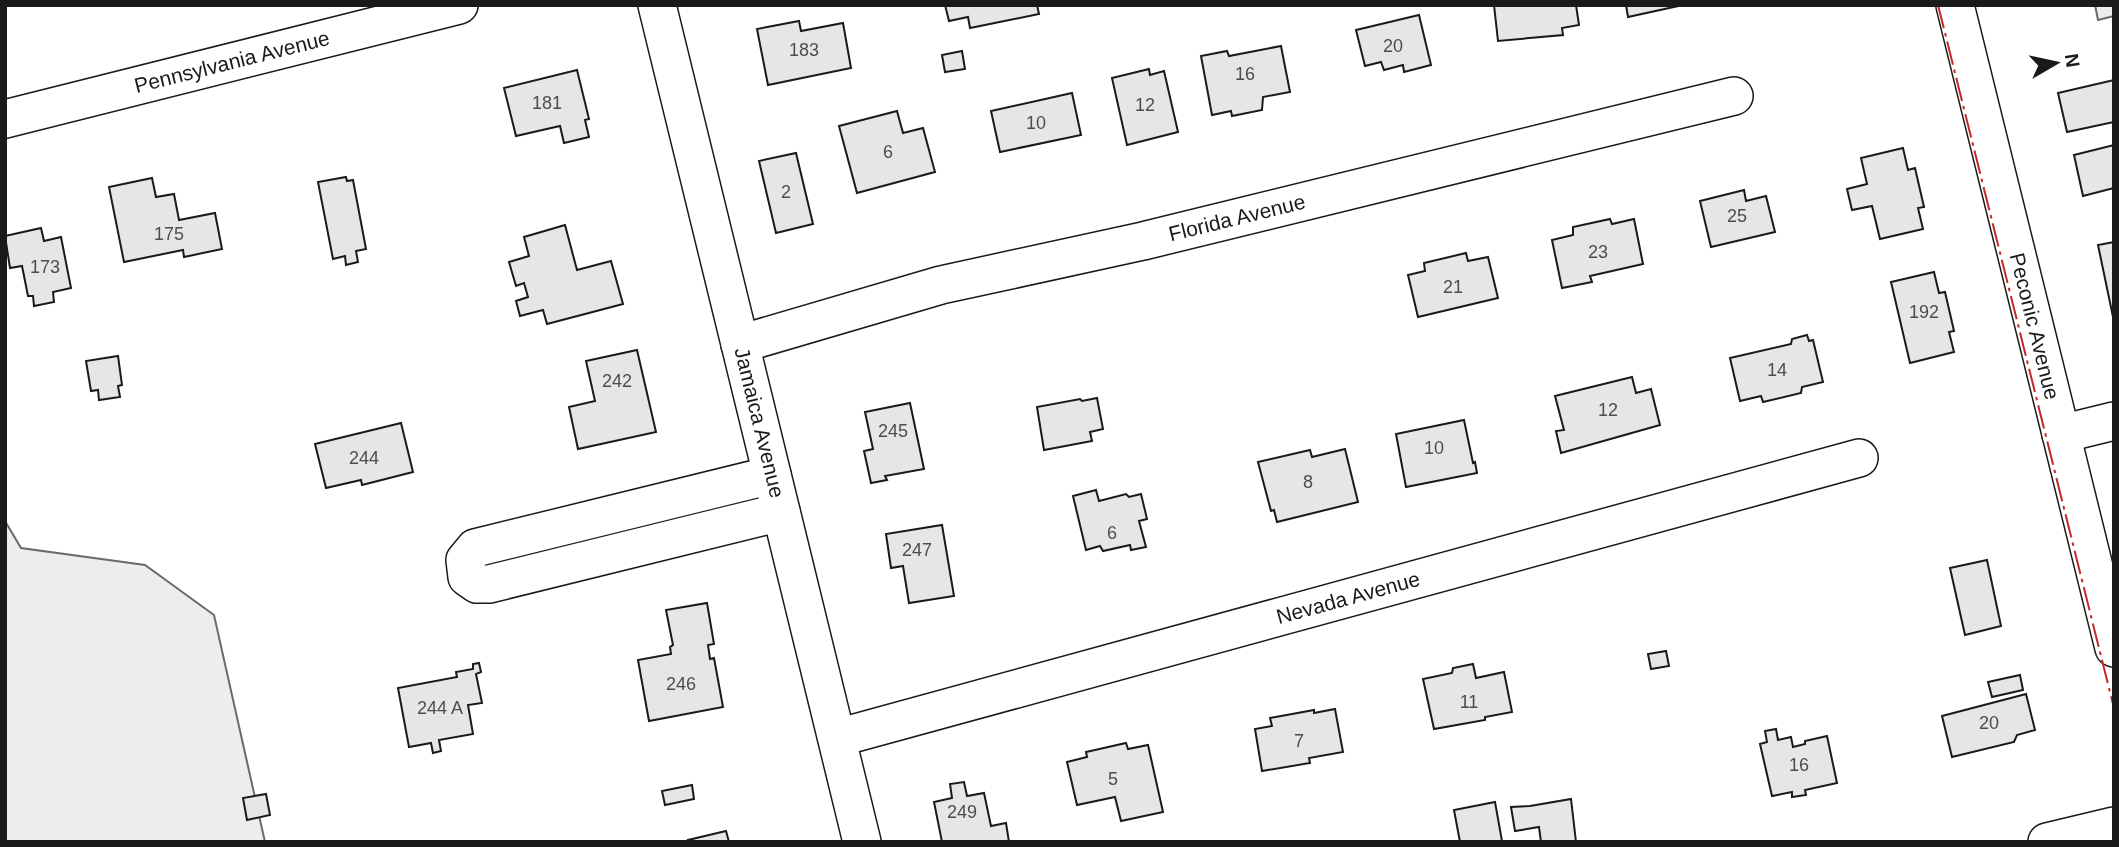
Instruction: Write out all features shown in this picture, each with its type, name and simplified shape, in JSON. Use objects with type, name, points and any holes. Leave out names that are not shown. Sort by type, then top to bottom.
[{"type":"street","name":"Pennsylvania Avenue","points":[[5,119],[459,5]]},
{"type":"street","name":"Jamaica Avenue","points":[[657,5],[862,842]]},
{"type":"street","name":"Peconic Avenue","points":[[1955,5],[2114,648]]},
{"type":"street","name":"Florida Avenue","points":[[740,344],[941,285],[1143,241],[1734,96]]},
{"type":"street","points":[[2061,434],[2114,421]]},
{"type":"street","name":"Nevada Avenue","points":[[837,738],[1859,458]]},
{"type":"street","points":[[772,475],[475,548],[465,560],[467,577],[477,584],[489,584],[781,512]]},
{"type":"street","points":[[2047,842],[2114,826]]},
{"type":"shaded area","points":[[2095,5],[2114,5],[2114,16],[2098,20]]},
{"type":"shaded area","points":[[5,521],[21,548],[145,565],[214,615],[265,842],[5,842]]},
{"type":"building","points":[[945,5],[1037,5],[1039,14],[970,28],[968,17],[949,21]]},
{"type":"building","points":[[1494,5],[1576,5],[1579,25],[1562,28],[1563,35],[1498,41]]},
{"type":"building","points":[[1626,5],[1683,5],[1628,17]]},
{"type":"building","points":[[1419,15],[1431,65],[1404,72],[1403,65],[1384,70],[1381,62],[1365,66],[1356,30]]},
{"type":"building","points":[[799,21],[801,31],[843,23],[851,68],[768,85],[757,29]]},
{"type":"building","points":[[1281,46],[1290,92],[1263,97],[1262,110],[1232,116],[1231,111],[1212,115],[1201,56],[1227,51],[1229,56]]},
{"type":"building","points":[[962,51],[965,69],[945,72],[942,55]]},
{"type":"building","points":[[1149,69],[1150,75],[1164,71],[1178,132],[1127,145],[1112,78]]},
{"type":"building","points":[[577,70],[589,119],[585,120],[589,137],[564,143],[560,126],[516,136],[504,88]]},
{"type":"building","points":[[2114,80],[2114,122],[2067,132],[2058,93]]},
{"type":"building","points":[[1072,93],[1081,135],[1000,152],[991,111]]},
{"type":"building","points":[[897,111],[903,133],[923,128],[935,172],[857,193],[839,126]]},
{"type":"building","points":[[2114,145],[2114,188],[2083,196],[2074,155]]},
{"type":"building","points":[[1903,148],[1908,170],[1915,168],[1924,207],[1918,208],[1923,229],[1880,239],[1872,206],[1852,210],[1847,189],[1867,184],[1861,158]]},
{"type":"building","points":[[796,153],[813,224],[776,233],[759,161]]},
{"type":"building","points":[[346,177],[347,181],[353,180],[366,249],[356,251],[358,262],[346,265],[345,256],[333,259],[318,182]]},
{"type":"building","points":[[152,178],[156,197],[174,194],[179,220],[215,213],[222,249],[184,257],[183,250],[124,262],[109,187]]},
{"type":"building","points":[[1744,190],[1746,201],[1766,196],[1775,232],[1711,247],[1700,201]]},
{"type":"building","points":[[1610,219],[1612,224],[1634,219],[1643,264],[1590,276],[1592,282],[1562,288],[1552,240],[1573,235],[1573,227]]},
{"type":"building","points":[[565,225],[577,270],[611,261],[623,304],[547,324],[543,310],[520,316],[516,301],[528,297],[524,283],[516,286],[509,262],[529,256],[524,237]]},
{"type":"building","points":[[41,228],[44,241],[61,237],[71,288],[53,292],[54,302],[34,306],[33,296],[28,296],[22,266],[10,268],[5,236]]},
{"type":"building","points":[[2114,242],[2114,316],[2113,317],[2098,245]]},
{"type":"building","points":[[1466,253],[1468,261],[1488,257],[1498,298],[1418,317],[1408,275],[1425,271],[1424,263]]},
{"type":"building","points":[[1934,272],[1939,293],[1945,292],[1954,331],[1949,332],[1954,352],[1910,363],[1891,282]]},
{"type":"building","points":[[1807,335],[1809,341],[1813,340],[1823,382],[1802,387],[1801,393],[1763,402],[1761,396],[1740,401],[1730,358],[1791,344],[1792,339]]},
{"type":"building","points":[[637,350],[656,432],[578,449],[569,407],[595,401],[586,361]]},
{"type":"building","points":[[118,356],[122,385],[118,386],[120,397],[99,400],[98,390],[91,391],[86,361]]},
{"type":"building","points":[[1632,377],[1636,393],[1651,389],[1660,425],[1561,453],[1556,431],[1564,430],[1555,396]]},
{"type":"building","points":[[1097,398],[1103,429],[1090,432],[1092,441],[1044,450],[1037,407]]},
{"type":"building","points":[[910,403],[924,469],[885,476],[887,480],[871,483],[864,451],[873,449],[865,412]]},
{"type":"building","points":[[1464,420],[1477,473],[1406,487],[1396,434]]},
{"type":"building","points":[[401,423],[413,472],[362,485],[361,480],[326,488],[315,444]]},
{"type":"building","points":[[1345,449],[1358,502],[1277,522],[1274,510],[1271,511],[1258,462],[1310,450],[1312,457]]},
{"type":"building","points":[[1096,490],[1099,501],[1126,494],[1129,497],[1141,494],[1147,519],[1139,521],[1146,547],[1131,550],[1130,545],[1103,551],[1100,546],[1086,550],[1073,496]]},
{"type":"building","points":[[942,525],[954,596],[909,603],[903,566],[891,568],[886,534]]},
{"type":"building","points":[[1987,560],[2001,626],[1965,635],[1950,568]]},
{"type":"building","points":[[707,603],[714,644],[708,645],[710,659],[714,658],[723,707],[649,721],[638,660],[671,654],[670,647],[673,645],[666,610]]},
{"type":"building","points":[[1666,651],[1669,666],[1651,669],[1648,654]]},
{"type":"building","points":[[479,663],[481,672],[476,674],[482,703],[468,705],[473,734],[439,740],[441,751],[433,753],[431,743],[409,747],[398,688],[457,677],[456,672],[473,669],[473,664]]},
{"type":"building","points":[[1473,664],[1476,678],[1504,672],[1512,712],[1434,729],[1423,679],[1452,673],[1453,668]]},
{"type":"building","points":[[2020,675],[2023,690],[1992,697],[1988,682]]},
{"type":"building","points":[[2026,694],[2035,730],[2017,735],[2014,742],[1952,757],[1942,716]]},
{"type":"building","points":[[1335,709],[1343,752],[1309,758],[1310,763],[1262,771],[1255,729],[1272,726],[1270,718]]},
{"type":"building","points":[[1776,729],[1778,740],[1791,737],[1793,747],[1827,736],[1837,783],[1805,790],[1806,795],[1792,797],[1792,792],[1772,796],[1760,744],[1767,742],[1765,731]]},
{"type":"building","points":[[1126,743],[1128,749],[1148,745],[1163,812],[1121,821],[1115,797],[1077,805],[1067,762],[1087,757],[1086,752]]},
{"type":"building","points":[[964,782],[967,796],[984,793],[991,826],[1006,823],[1009,842],[942,842],[934,802],[952,798],[950,784]]},
{"type":"building","points":[[692,785],[694,799],[665,805],[662,791]]},
{"type":"building","points":[[266,794],[270,815],[247,820],[243,798]]},
{"type":"building","points":[[1571,799],[1576,842],[1541,842],[1539,827],[1515,831],[1511,807]]},
{"type":"building","points":[[1495,802],[1502,841],[1460,842],[1454,810]]},
{"type":"building","points":[[726,831],[729,842],[688,840]]},
{"type":"power","points":[[1938,5],[2114,708]]}]
